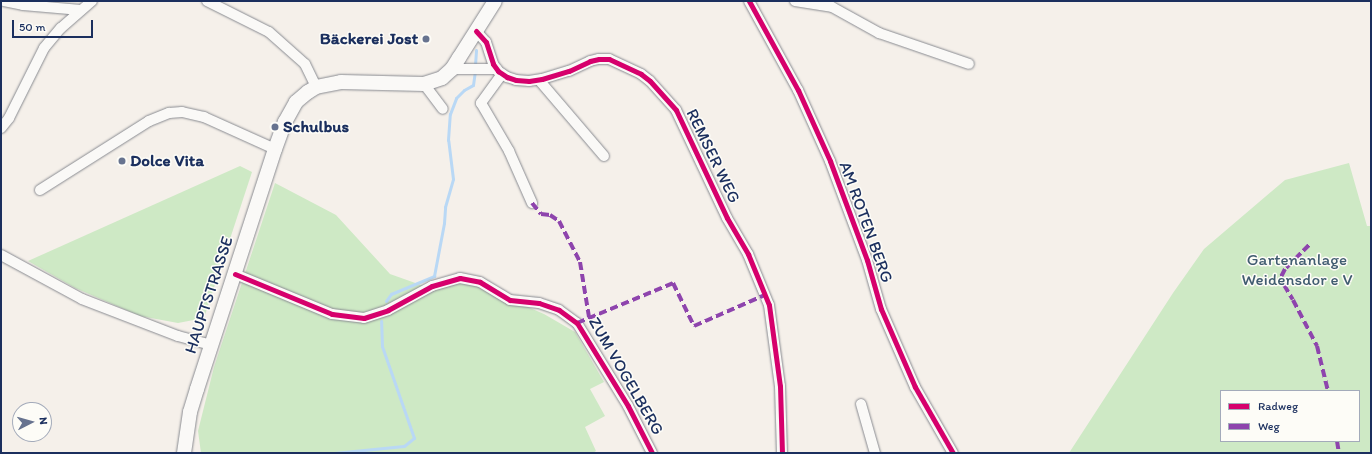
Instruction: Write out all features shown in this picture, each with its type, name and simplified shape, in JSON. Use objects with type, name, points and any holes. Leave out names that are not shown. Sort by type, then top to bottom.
[{"type":"main road","name":"HAUPTSTRASSE","points":[[184,453],[190,412],[211,345],[275,149],[285,122],[296,102],[316,87],[341,82],[424,84],[442,78],[452,69],[476,31],[486,8],[495,1]]},
{"type":"street","points":[[4,1],[23,5],[80,10]]},
{"type":"street","points":[[1,128],[9,118],[44,48],[61,28],[92,1]]},
{"type":"street","points":[[207,1],[269,32],[305,64],[316,87]]},
{"type":"street","name":"AM ROTEN BERG","points":[[749,1],[798,90],[832,168],[867,260],[881,309],[915,387],[953,453]]},
{"type":"street","points":[[795,1],[811,2],[832,7],[879,33],[969,64]]},
{"type":"street","points":[[476,31],[486,42],[494,64],[500,71],[481,103],[509,151],[532,203]]},
{"type":"street","name":"REMSER WEG","points":[[452,69],[500,71],[516,80],[538,80],[558,75],[599,58],[609,59],[641,74],[650,81],[676,110],[727,218],[748,254],[769,305],[780,386],[782,453]]},
{"type":"street","points":[[538,80],[604,156]]},
{"type":"street","points":[[424,84],[444,110]]},
{"type":"street","points":[[40,190],[149,121],[169,113],[182,112],[204,117],[275,149]]},
{"type":"street","points":[[1,255],[82,299],[178,336],[211,345]]},
{"type":"street","name":"ZUM VOGELBERG","points":[[235,274],[332,314],[364,318],[388,310],[432,286],[460,278],[480,282],[510,300],[539,303],[559,310],[578,323],[628,406],[652,453]]},
{"type":"street","points":[[861,404],[875,453]]},
{"type":"green space","name":"Gartenanlage Weidensdor e V","points":[[1349,163],[1367,226],[1371,226],[1371,453],[1069,453],[1173,293],[1204,249],[1285,180]]},
{"type":"green space","points":[[240,166],[252,172],[204,318],[178,323],[140,316],[75,288],[28,261]]},
{"type":"green space","points":[[275,183],[336,215],[390,274],[435,290],[457,283],[474,284],[544,314],[575,332],[604,382],[590,389],[605,416],[585,427],[596,451],[593,453],[201,453],[198,431],[214,367]]},
{"type":"waterway","points":[[475,65],[476,50]]},
{"type":"waterway","points":[[386,301],[391,294],[434,276],[444,223],[445,207],[453,179],[448,140],[450,114],[456,98],[464,90],[473,85],[475,70]]},
{"type":"waterway","points":[[334,453],[404,446],[414,438],[382,346],[381,321]]},
{"type":"marked path","points":[[532,203],[541,214],[550,215],[559,221],[580,262],[589,317]]},
{"type":"marked path","points":[[1309,245],[1285,269],[1281,277],[1317,346],[1328,390]]},
{"type":"marked path","points":[[577,323],[673,283],[694,326],[765,295]]},
{"type":"marked path","points":[[1337,442],[1339,453]]},
{"type":"cycle path","points":[[749,1],[798,90],[830,161],[867,260],[881,309],[915,387],[953,453]]},
{"type":"cycle path","points":[[476,31],[486,42],[493,64],[498,71],[507,77],[516,80],[529,81],[542,79],[569,71],[590,61],[609,59],[641,74],[650,81],[676,110],[727,218],[748,254],[769,305],[780,386],[782,453]]},
{"type":"cycle path","points":[[235,274],[332,314],[364,318],[388,310],[432,286],[460,278],[480,282],[510,300],[539,303],[559,310],[577,323],[628,406],[652,453]]},
{"type":"place","name":"Bäckerei Jost","points":[[426,39]]},
{"type":"place","name":"Schulbus","points":[[275,127]]},
{"type":"place","name":"Dolce Vita","points":[[122,161]]}]
